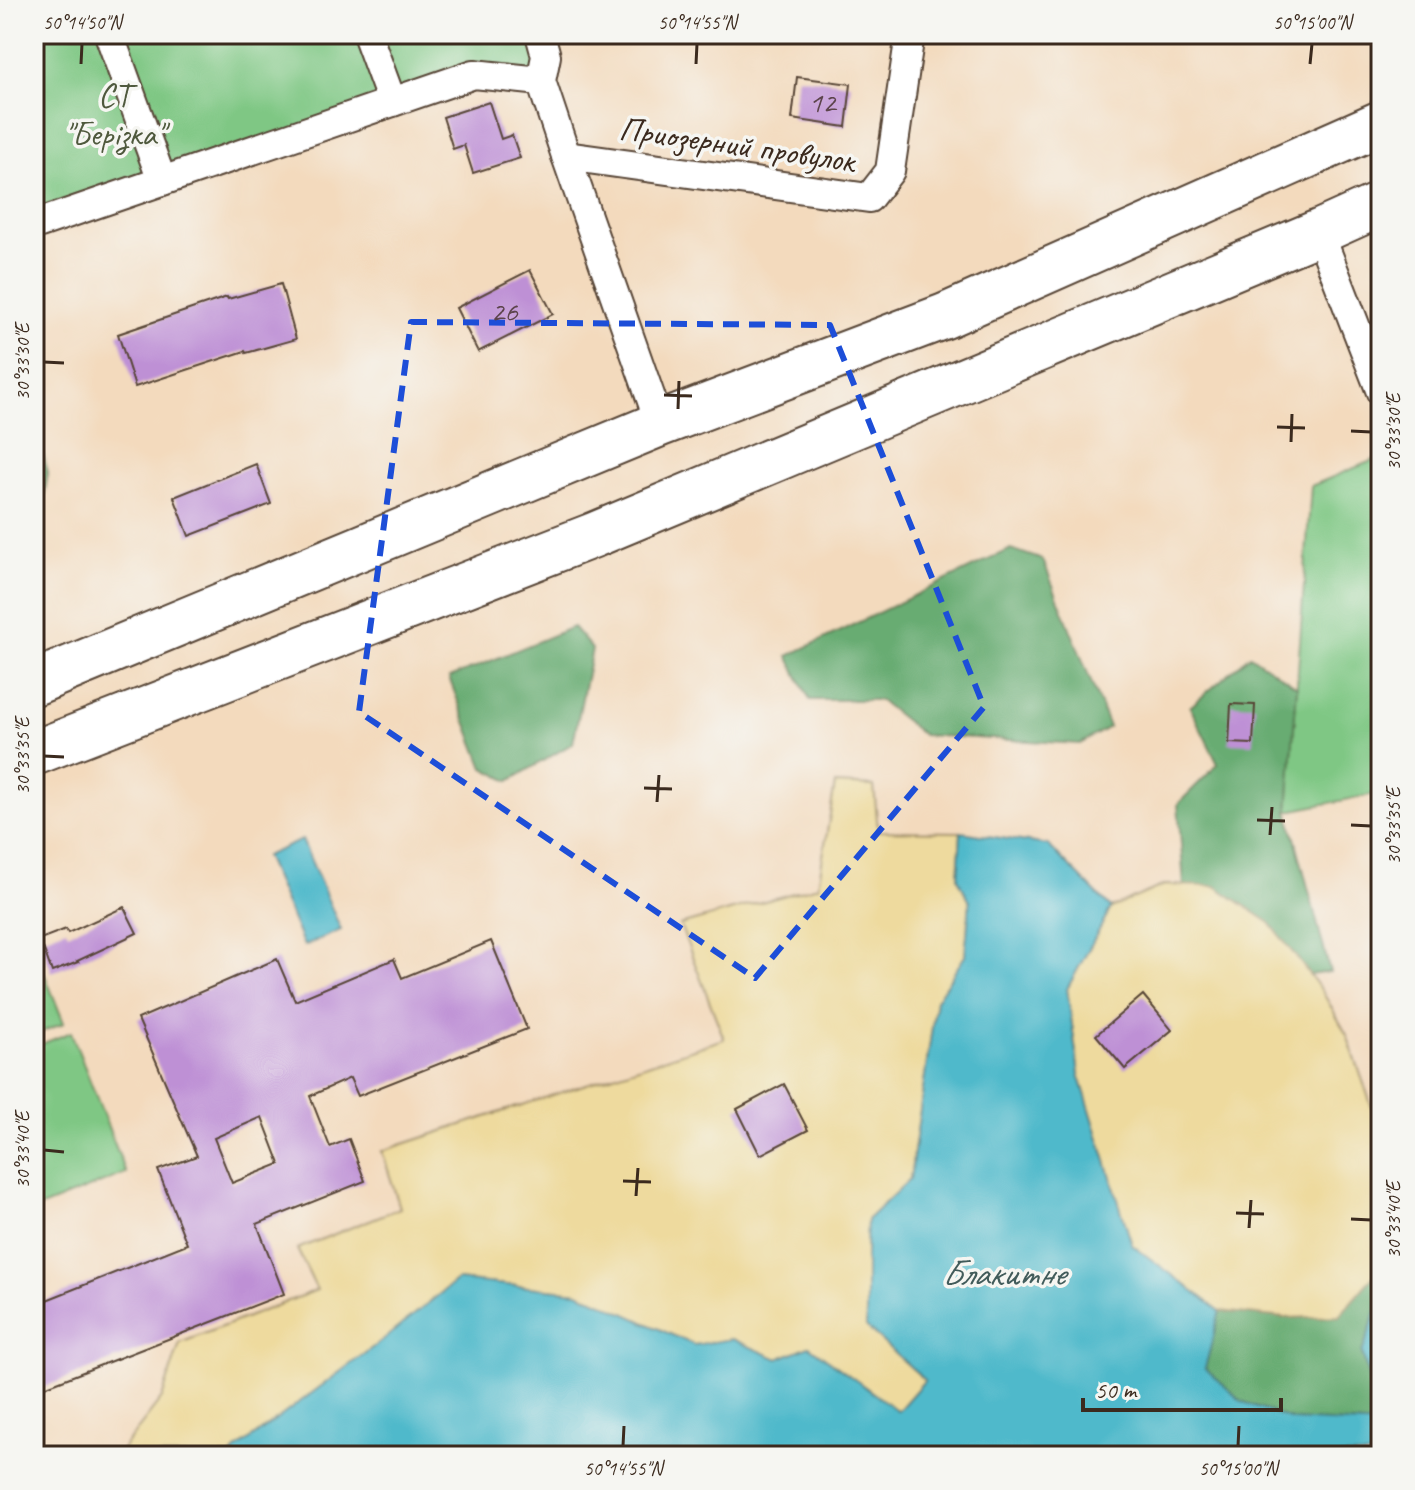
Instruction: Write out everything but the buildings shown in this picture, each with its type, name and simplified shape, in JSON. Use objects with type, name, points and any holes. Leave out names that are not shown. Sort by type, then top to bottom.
[{"type":"main road","points":[[34,683],[660,424],[945,316],[1381,123]]},
{"type":"main road","points":[[34,753],[594,535],[1381,204]]},
{"type":"street","points":[[109,34],[162,181]]},
{"type":"street","points":[[367,34],[392,102]]},
{"type":"street","points":[[540,34],[546,56],[541,81],[660,424]]},
{"type":"street","name":"Приозерний провулок","points":[[566,156],[869,198],[890,171],[910,34]]},
{"type":"street","points":[[34,225],[474,74],[541,81]]},
{"type":"street","points":[[1319,232],[1381,392]]},
{"type":"highlighted area","points":[[411,322],[830,325],[984,707],[755,978],[359,712]]},
{"type":"green space","name":"СТ \"Берізка\"","points":[[34,34],[540,34],[541,81],[474,74],[34,225]]},
{"type":"green space","points":[[34,426],[48,472],[34,544]]},
{"type":"green space","points":[[1381,457],[1381,793],[1288,811],[1311,486]]},
{"type":"green space","points":[[1011,549],[1043,560],[1109,727],[1080,744],[923,735],[879,700],[810,700],[788,656]]},
{"type":"green space","points":[[573,627],[592,649],[573,743],[509,781],[484,768],[449,678]]},
{"type":"green space","points":[[1250,655],[1297,687],[1288,811],[1330,972],[1310,975],[1270,923],[1215,886],[1184,886],[1178,804],[1218,764],[1190,707]]},
{"type":"green space","points":[[37,955],[64,1023],[34,1035],[34,956]]},
{"type":"green space","points":[[71,1032],[126,1173],[34,1210],[34,1047]]},
{"type":"green space","points":[[1381,1267],[1381,1297],[1362,1353],[1381,1425],[1292,1420],[1241,1401],[1205,1368],[1220,1311],[1285,1318],[1339,1316]]},
{"type":"sand","points":[[835,784],[874,786],[878,831],[961,832],[958,878],[970,902],[965,956],[936,1000],[910,1179],[867,1220],[866,1327],[925,1380],[897,1412],[809,1346],[778,1359],[732,1339],[694,1345],[578,1292],[457,1280],[232,1456],[117,1456],[162,1398],[180,1343],[317,1290],[297,1249],[400,1208],[382,1151],[724,1039],[680,925],[818,886]]},
{"type":"sand","points":[[1164,885],[1215,886],[1270,923],[1322,991],[1347,1035],[1381,1133],[1381,1267],[1339,1316],[1285,1318],[1220,1311],[1132,1245],[1079,1074],[1067,989],[1111,908]]},
{"type":"water","name":"Блакитне","points":[[961,832],[1048,845],[1111,908],[1067,989],[1079,1074],[1132,1245],[1220,1311],[1205,1368],[1241,1401],[1292,1420],[1381,1425],[1381,1456],[232,1456],[457,1280],[578,1292],[694,1345],[732,1339],[778,1359],[809,1346],[898,1411],[925,1380],[866,1327],[867,1220],[910,1179],[936,1000],[965,956],[970,902],[958,878]]},
{"type":"water","points":[[302,840],[341,930],[304,946],[265,856]]},
{"type":"water","points":[[1381,1297],[1381,1424],[1362,1353]]}]
